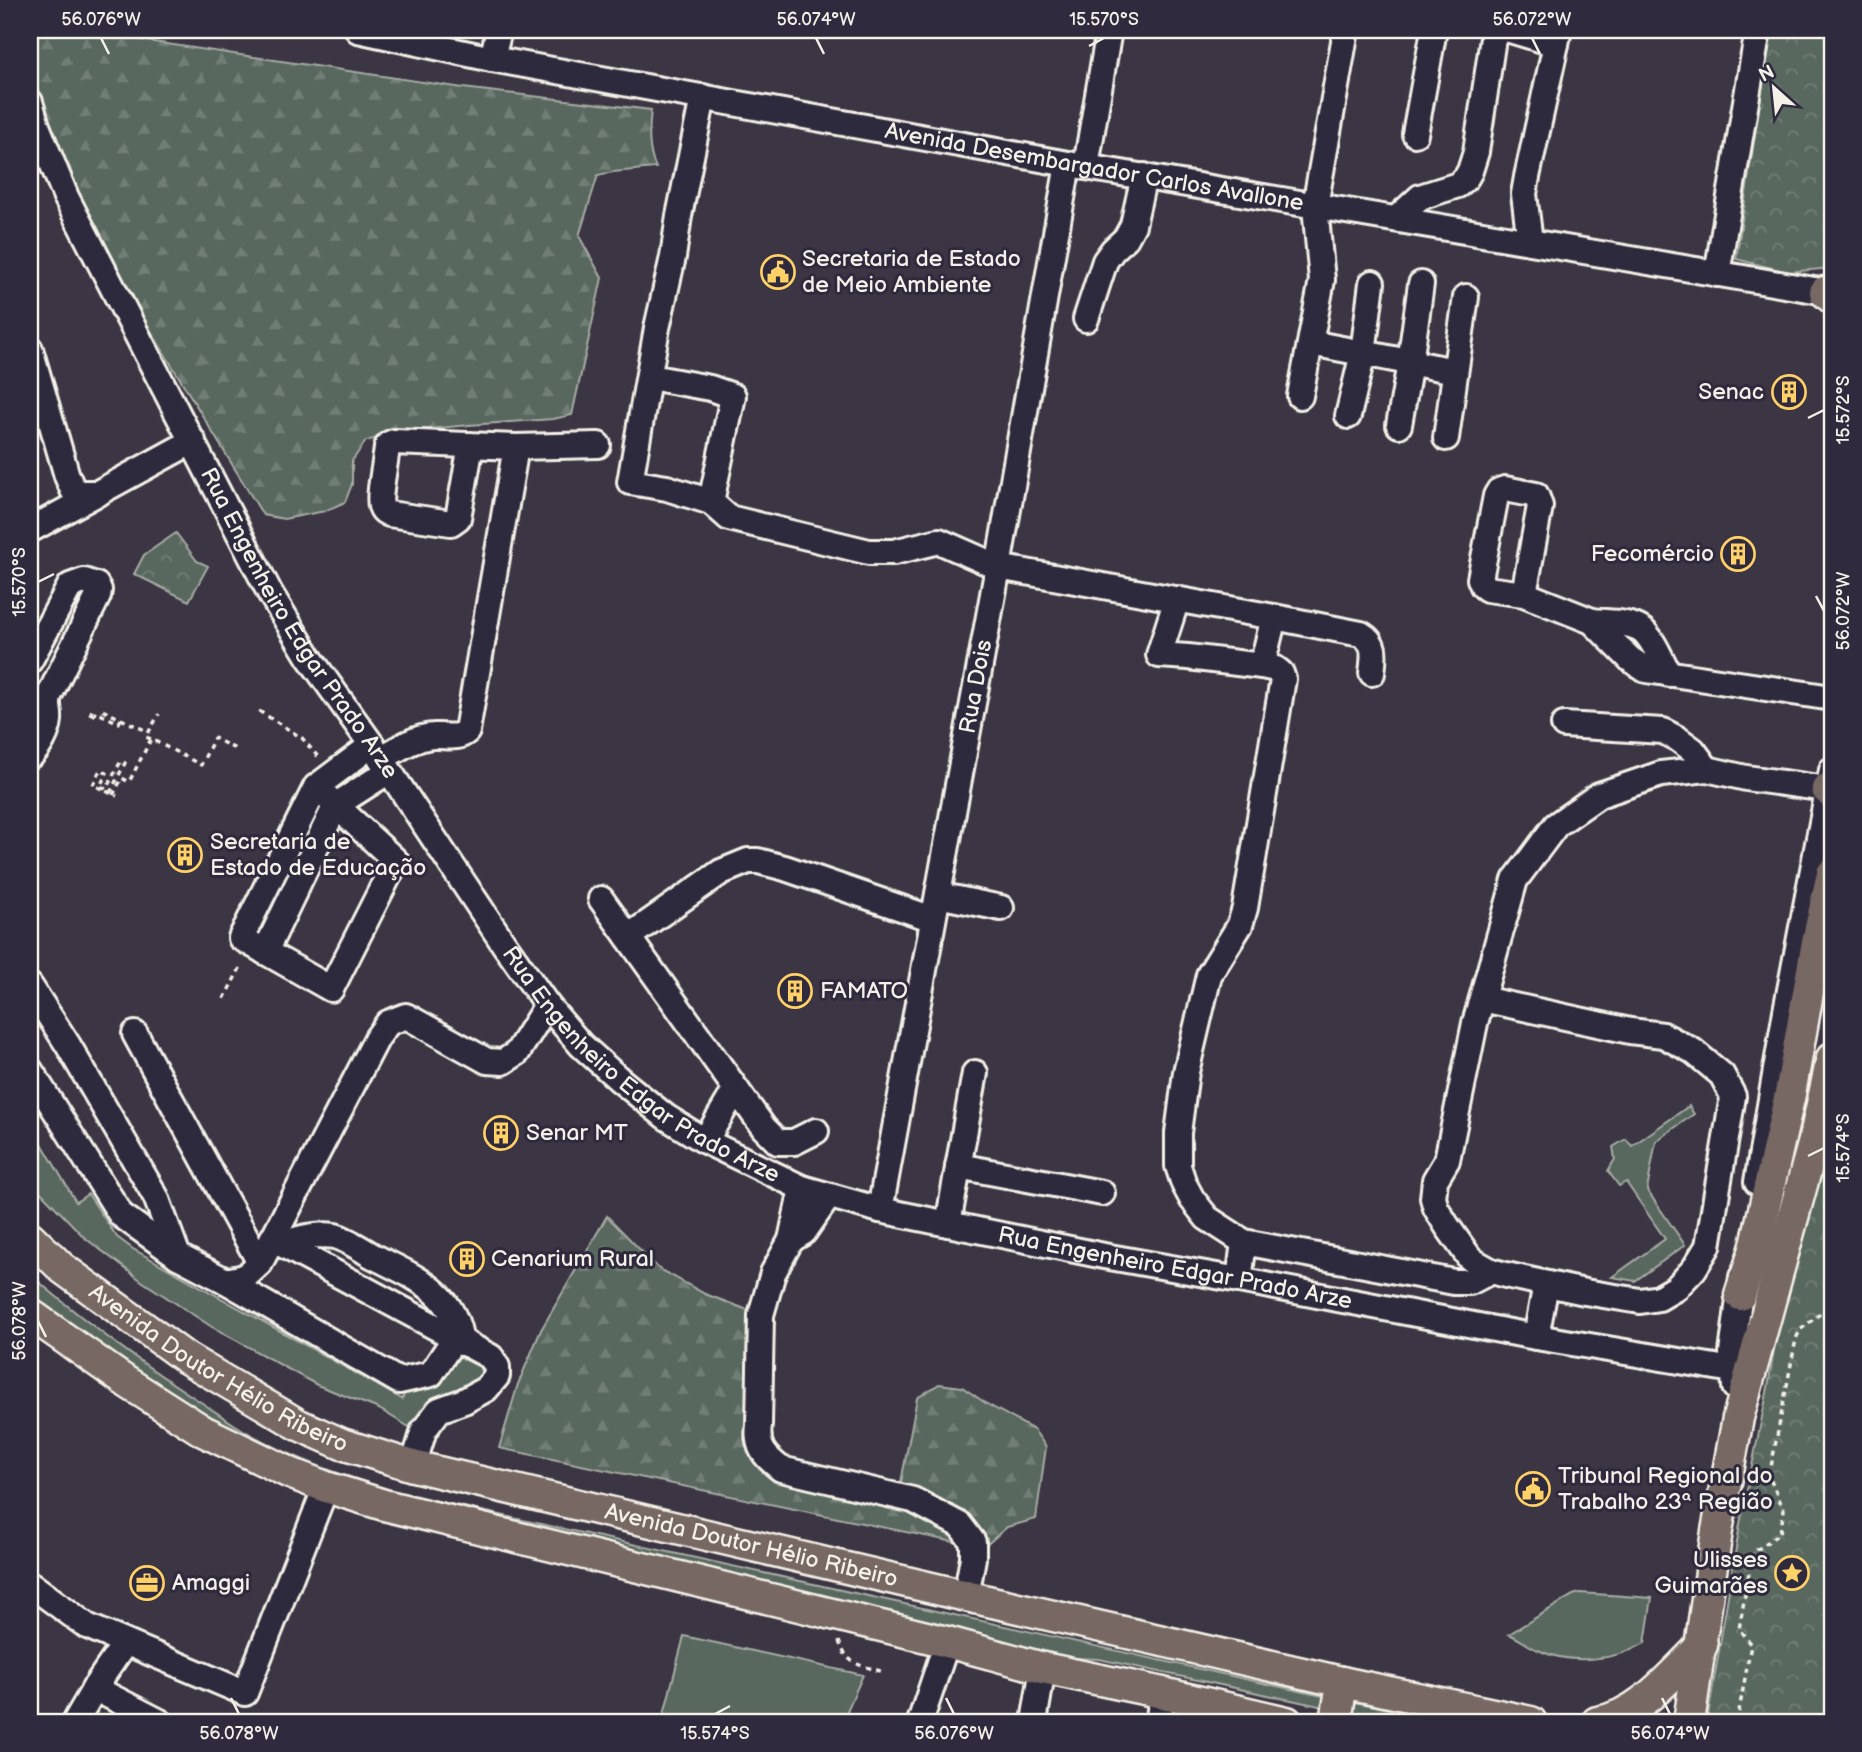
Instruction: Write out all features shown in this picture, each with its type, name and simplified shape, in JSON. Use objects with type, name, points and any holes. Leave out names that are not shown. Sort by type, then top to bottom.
[{"type":"main road","points":[[1740,1295],[1755,1249],[1790,1094],[1832,874]]},
{"type":"main road","points":[[1742,1369],[1815,1137],[1832,1058]]},
{"type":"main road","points":[[1689,1722],[1717,1531],[1738,1418],[1742,1369],[1779,1186],[1790,1094]]},
{"type":"main road","name":"Avenida Doutor Hélio Ribeiro","points":[[30,1237],[62,1268],[186,1358],[299,1425],[342,1444],[414,1466],[965,1596],[1531,1722]]},
{"type":"main road","name":"Avenida Doutor Hélio Ribeiro","points":[[30,1314],[128,1383],[203,1431],[290,1473],[326,1487],[398,1508],[947,1642],[1169,1703],[1287,1722]]},
{"type":"main road","points":[[1597,1722],[1606,1721],[1637,1706],[1702,1646]]},
{"type":"main road","points":[[1336,1722],[1342,1682]]},
{"type":"street","name":"Avenida Desembargador Carlos Avallone","points":[[358,30],[458,40],[492,59],[1077,165],[1824,290]]},
{"type":"street","points":[[492,59],[499,30]]},
{"type":"street","name":"Rua Dois","points":[[880,1210],[998,567],[1077,165],[1109,30]]},
{"type":"street","points":[[1300,396],[1322,280],[1315,206],[1346,30]]},
{"type":"street","points":[[1415,134],[1434,30]]},
{"type":"street","points":[[1396,219],[1420,197],[1458,186],[1466,178],[1476,152],[1493,38],[1501,30]]},
{"type":"street","points":[[1510,30],[1558,37],[1524,194],[1530,242]]},
{"type":"street","points":[[1717,274],[1758,30]]},
{"type":"street","points":[[703,97],[657,328],[631,482],[667,488],[711,502],[729,518],[869,552],[894,552],[939,541],[998,567],[1361,634],[1374,649],[1372,673]]},
{"type":"street","name":"Rua Engenheiro Edgar Prado Arze","points":[[30,102],[66,197],[270,593],[309,657],[381,758],[504,944],[548,1005],[581,1045],[666,1117],[705,1141],[803,1188],[880,1210],[1104,1256],[1536,1337],[1742,1369]]},
{"type":"street","points":[[1086,319],[1105,261],[1126,238],[1133,225],[1144,176]]},
{"type":"street","points":[[1348,416],[1363,354],[1372,283]]},
{"type":"street","points":[[1399,425],[1421,285]]},
{"type":"street","points":[[1446,438],[1466,297]]},
{"type":"street","points":[[1311,343],[1455,371]]},
{"type":"street","points":[[30,348],[73,489],[82,493],[99,493]]},
{"type":"street","points":[[650,377],[710,388],[733,396],[711,502]]},
{"type":"street","points":[[30,530],[192,442]]},
{"type":"street","points":[[471,445],[598,445]]},
{"type":"street","points":[[322,776],[336,805],[396,861],[331,989],[241,938],[322,776],[381,758],[414,741],[432,736],[457,737],[467,732],[516,447]]},
{"type":"street","points":[[30,660],[70,586],[84,582],[96,585],[98,596],[49,696],[49,723],[38,748],[30,756]]},
{"type":"street","points":[[1524,594],[1592,621],[1642,630],[1650,639],[1669,674],[1832,698]]},
{"type":"street","points":[[1177,599],[1159,655],[1262,666],[1276,669],[1283,679],[1245,908],[1240,925],[1209,975],[1186,1072],[1178,1133],[1178,1166],[1184,1184],[1207,1218],[1244,1242],[1454,1282],[1470,1282],[1492,1271]]},
{"type":"street","points":[[1262,666],[1274,617]]},
{"type":"street","points":[[1564,725],[1663,731],[1693,750],[1707,769]]},
{"type":"street","points":[[265,951],[336,805],[381,758]]},
{"type":"street","points":[[1482,999],[1630,1031],[1663,1035],[1693,1051],[1722,1075],[1733,1096],[1708,1246],[1694,1269],[1676,1288],[1659,1298],[1640,1301],[1492,1271],[1469,1257],[1436,1208],[1433,1198],[1435,1180],[1447,1160],[1475,1023],[1515,880],[1556,825],[1599,795],[1661,774],[1707,769],[1746,778],[1831,784],[1783,1024],[1752,1207],[1732,1353],[1742,1369]]},
{"type":"street","points":[[628,937],[721,872],[748,861],[758,861],[936,907],[1001,908]]},
{"type":"street","points":[[601,899],[764,1128],[778,1142],[794,1142],[816,1131]]},
{"type":"street","points":[[30,986],[68,1045],[156,1197],[178,1255]]},
{"type":"street","points":[[226,1281],[245,1277],[277,1242],[377,1038],[388,1023],[406,1016],[487,1061],[503,1062],[517,1053],[548,1005]]},
{"type":"street","points":[[135,1034],[260,1262]]},
{"type":"street","points":[[30,1070],[121,1216],[178,1255],[399,1381],[431,1374],[458,1341],[460,1329],[445,1301],[420,1280],[336,1236],[277,1242]]},
{"type":"street","points":[[948,1224],[975,1073]]},
{"type":"street","points":[[705,1141],[736,1089]]},
{"type":"street","points":[[958,1166],[1102,1193]]},
{"type":"street","points":[[803,1188],[791,1240],[773,1273],[761,1315],[757,1438],[761,1449],[767,1458],[781,1469],[913,1500],[960,1525],[973,1542],[973,1558],[965,1596]]},
{"type":"street","points":[[791,1240],[804,1232],[829,1196]]},
{"type":"street","points":[[277,1242],[491,1357],[497,1367],[497,1376],[486,1389],[439,1410],[424,1430],[414,1466]]},
{"type":"street","points":[[1239,1280],[1244,1242]]},
{"type":"street","points":[[1536,1337],[1546,1284]]},
{"type":"street","points":[[30,1584],[88,1626],[245,1693],[326,1487]]},
{"type":"street","points":[[920,1722],[947,1642]]},
{"type":"street","points":[[75,1722],[124,1643]]},
{"type":"street","points":[[1034,1722],[1043,1668]]},
{"type":"street","points":[[94,1688],[160,1722]]},
{"type":"street","points":[[1158,1722],[1169,1703]]},
{"type":"path","points":[[94,706],[92,716],[96,712],[119,723],[121,719]]},
{"type":"path","points":[[101,708],[149,732]]},
{"type":"path","points":[[258,711],[302,738],[318,757],[322,776]]},
{"type":"path","points":[[159,714],[146,737],[201,765],[215,738],[237,750]]},
{"type":"path","points":[[113,795],[122,778],[129,782],[151,739]]},
{"type":"path","points":[[121,761],[125,763],[113,795],[93,785],[100,770],[107,773],[100,786],[106,789],[121,761]]},
{"type":"path","points":[[223,999],[240,968],[241,938]]},
{"type":"path","points":[[1737,1722],[1751,1645],[1739,1629],[1752,1556],[1780,1533],[1784,1510],[1771,1481],[1770,1472],[1796,1339],[1800,1330],[1832,1304]]},
{"type":"path","points":[[837,1636],[842,1651],[849,1660],[884,1672]]},
{"type":"green space","points":[[30,30],[73,30],[463,88],[651,110],[650,147],[656,168],[598,175],[579,236],[602,278],[572,415],[553,419],[399,432],[366,441],[352,461],[352,484],[345,502],[325,511],[284,519],[263,515],[85,223],[52,152],[30,66]]},
{"type":"green space","points":[[1771,30],[1832,30],[1832,268],[1788,272],[1736,259]]},
{"type":"green space","points":[[176,533],[197,561],[208,566],[189,601],[134,574],[144,555]]},
{"type":"green space","points":[[1832,1103],[1832,1722],[1707,1722],[1782,1299]]},
{"type":"green space","points":[[1689,1106],[1694,1114],[1656,1141],[1647,1190],[1685,1245],[1635,1281],[1612,1277],[1665,1239],[1626,1182],[1619,1186],[1608,1171],[1615,1159],[1613,1147],[1626,1139],[1632,1146]]},
{"type":"green space","points":[[30,1123],[76,1202],[88,1194],[117,1237],[133,1249],[402,1399],[408,1387],[420,1391],[430,1388],[458,1356],[480,1367],[483,1372],[480,1379],[426,1407],[409,1427],[379,1409],[317,1385],[212,1327],[143,1282],[85,1238],[30,1181]]},
{"type":"green space","points":[[607,1216],[658,1268],[705,1294],[756,1313],[744,1439],[748,1453],[758,1463],[899,1493],[917,1398],[939,1384],[962,1387],[1034,1430],[1046,1447],[1036,1519],[1007,1527],[983,1548],[499,1448],[518,1384],[541,1330]]},
{"type":"green space","points":[[30,1274],[132,1355],[239,1427],[285,1452],[349,1477],[414,1496],[1327,1697],[1324,1707],[1099,1659],[1049,1657],[284,1469],[30,1313]]},
{"type":"green space","points":[[1580,1593],[1652,1598],[1645,1643],[1620,1654],[1578,1659],[1551,1655],[1509,1634]]},
{"type":"green space","points":[[684,1636],[863,1675],[842,1722],[662,1722]]},
{"type":"green space","points":[[1344,1700],[1456,1722],[1352,1722],[1340,1719]]},
{"type":"place","name":"Secretaria de Estado de Meio Ambiente","points":[[778,272]]},
{"type":"place","name":"Senac","points":[[1789,392]]},
{"type":"place","name":"Fecomércio","points":[[1738,554]]},
{"type":"place","name":"Secretaria de Estado de Educação","points":[[185,855]]},
{"type":"place","name":"FAMATO","points":[[795,991]]},
{"type":"place","name":"Senar MT","points":[[501,1133]]},
{"type":"place","name":"Cenarium Rural","points":[[467,1259]]},
{"type":"place","name":"Tribunal Regional do Trabalho 23ª Região","points":[[1533,1489]]},
{"type":"place","name":"Ulisses Guimarães","points":[[1792,1573]]},
{"type":"place","name":"Amaggi","points":[[147,1583]]}]
